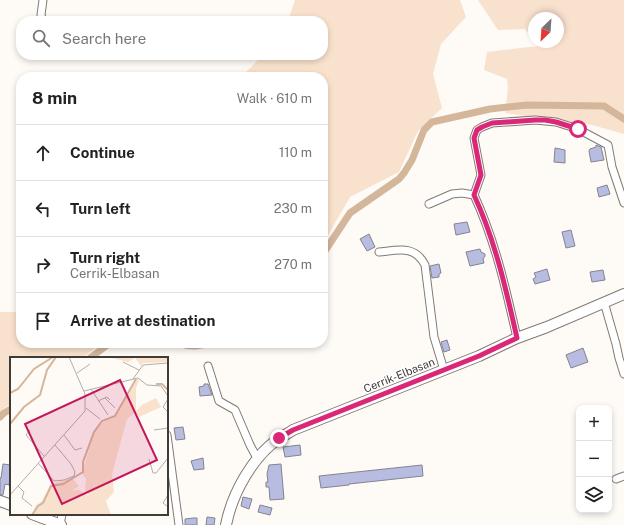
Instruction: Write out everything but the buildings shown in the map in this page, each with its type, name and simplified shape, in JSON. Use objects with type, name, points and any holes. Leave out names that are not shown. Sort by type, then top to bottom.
[{"type":"main road","name":"Cerrik-Elbasan","points":[[226,525],[238,490],[248,472],[257,458],[279,438],[293,430],[479,356],[517,338],[547,327],[624,294]]},
{"type":"main road","points":[[0,501],[10,505]]},
{"type":"main road","points":[[35,515],[60,525]]},
{"type":"street","points":[[42,16],[43,0]]},
{"type":"street","points":[[517,338],[498,261],[482,212],[474,195],[481,175],[474,138],[477,130],[492,123],[535,120],[556,122],[578,129],[608,145],[610,160],[624,203]]},
{"type":"street","points":[[429,204],[452,194],[462,192],[474,195]]},
{"type":"street","points":[[379,252],[405,249],[412,251],[422,258],[425,265],[434,337],[444,370]]},
{"type":"street","points":[[604,302],[624,374]]},
{"type":"street","points":[[208,366],[219,401],[235,410],[257,458]]},
{"type":"street","points":[[168,452],[169,468],[179,525]]},
{"type":"street","points":[[616,479],[624,476]]},
{"type":"street","points":[[60,525],[62,515]]},
{"type":"shaded area","points":[[295,0],[460,0],[466,17],[441,44],[433,74],[442,108],[418,131],[399,172],[350,197],[328,235],[328,72],[246,72],[258,60],[328,60],[328,16],[290,16]]},
{"type":"shaded area","points":[[478,0],[624,0],[624,134],[592,125],[505,113],[508,88],[507,79],[484,70],[487,52],[528,47],[564,48],[564,12],[528,12],[528,33],[525,29],[498,30]]},
{"type":"shaded area","points":[[0,312],[16,312],[16,348],[95,348],[83,357],[10,357],[10,405],[0,413]]},
{"type":"waterway","points":[[328,246],[350,213],[399,179],[412,160],[424,130],[432,122],[490,109],[527,105],[604,106],[624,119]]},
{"type":"waterway","points":[[91,357],[103,348]]},
{"type":"waterway","points":[[0,417],[10,410]]},
{"type":"route","points":[[279,438],[293,430],[479,356],[517,338],[494,246],[482,212],[474,195],[478,186],[481,172],[474,138],[477,130],[492,123],[545,120],[578,129]]}]
